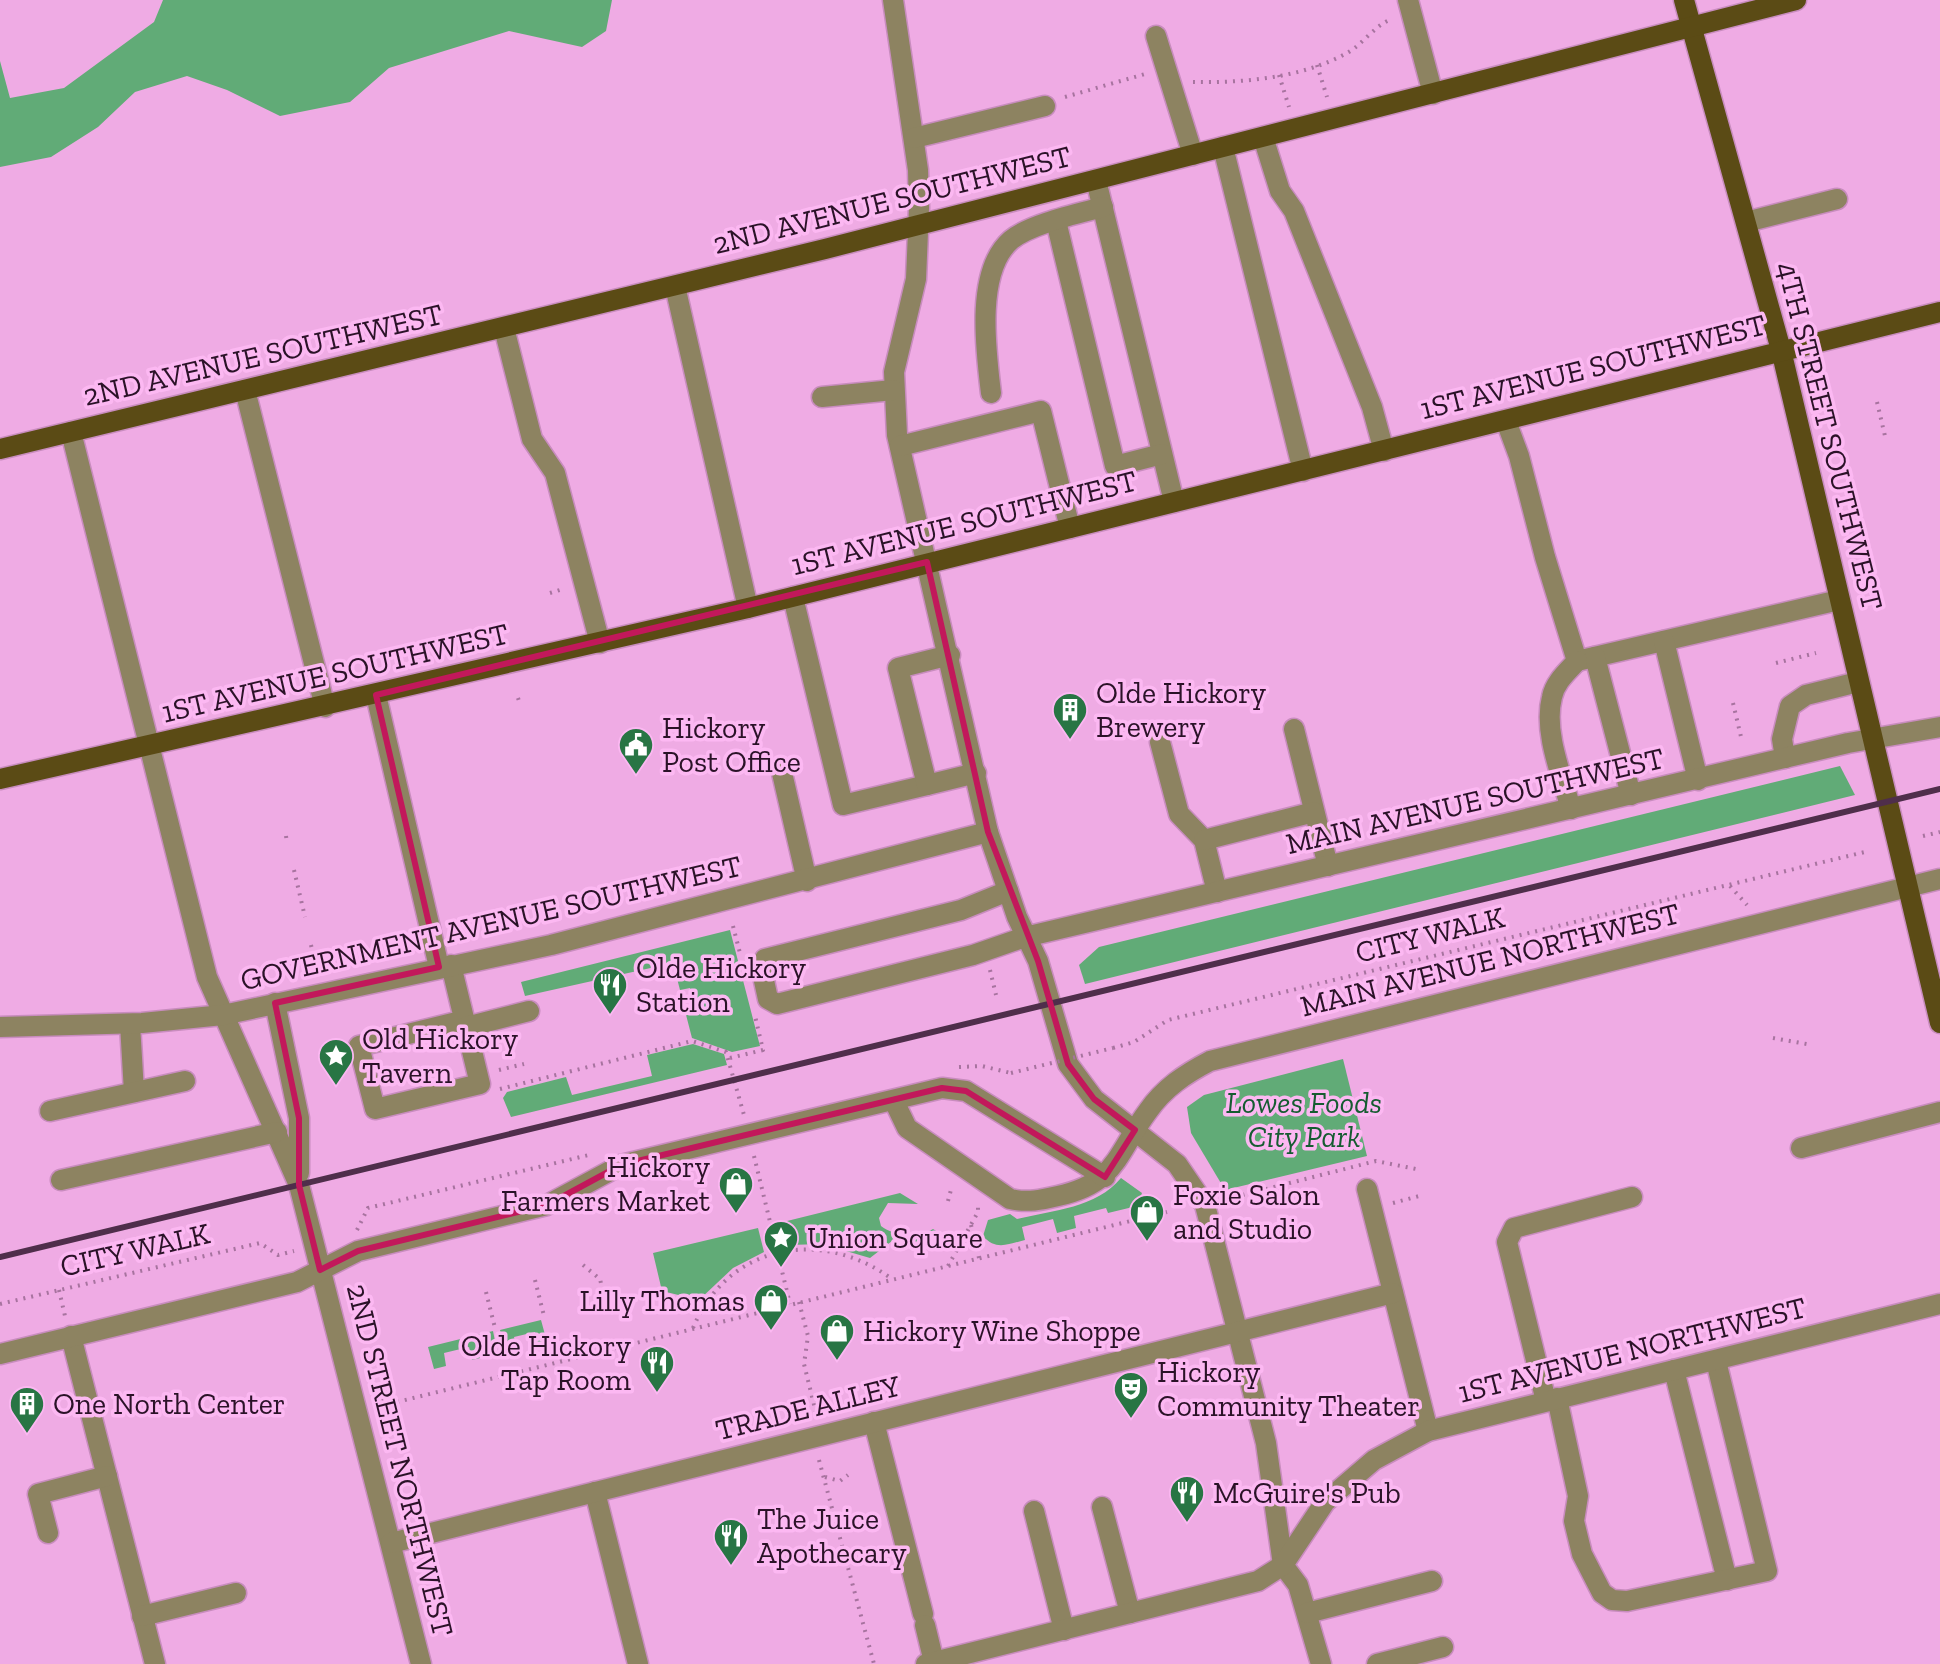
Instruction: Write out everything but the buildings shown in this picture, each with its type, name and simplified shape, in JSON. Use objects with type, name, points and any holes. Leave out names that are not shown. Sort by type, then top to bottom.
[{"type":"main road","name":"4TH STREET SOUTHWEST","points":[[1684,0],[1781,350],[1940,1023]]},
{"type":"main road","name":"2ND AVENUE SOUTHWEST","points":[[0,449],[919,225],[1796,0]]},
{"type":"main road","name":"1ST AVENUE SOUTHWEST","points":[[0,779],[748,608],[1940,312]]},
{"type":"street","points":[[893,0],[918,170],[919,225],[916,279],[898,347],[893,390],[900,446],[988,832],[1025,937],[1038,961],[1068,1064],[1094,1099],[1177,1164],[1205,1205],[1240,1331],[1266,1443],[1283,1565],[1298,1585],[1321,1664]]},
{"type":"street","points":[[1410,7],[1433,94]]},
{"type":"street","points":[[1156,36],[1193,155]]},
{"type":"street","points":[[914,138],[1045,106]]},
{"type":"street","points":[[1263,137],[1280,191],[1294,211],[1372,407],[1384,451]]},
{"type":"street","points":[[1223,147],[1303,471]]},
{"type":"street","points":[[1096,180],[1174,502]]},
{"type":"street","points":[[1746,222],[1837,199]]},
{"type":"street","points":[[991,393],[985,348],[987,299],[996,256],[1013,238],[1103,207]]},
{"type":"street","points":[[1056,221],[1115,466],[1162,454]]},
{"type":"street","points":[[675,286],[748,608]]},
{"type":"street","points":[[504,328],[532,439],[555,473],[600,643]]},
{"type":"street","points":[[245,390],[325,707]]},
{"type":"street","points":[[822,397],[893,390]]},
{"type":"street","points":[[900,446],[1041,411],[1070,528]]},
{"type":"street","points":[[1506,421],[1519,456],[1545,557],[1586,659],[1631,795]]},
{"type":"street","points":[[71,432],[207,977],[299,1185]]},
{"type":"street","points":[[793,597],[843,805],[976,773]]},
{"type":"street","points":[[1571,809],[1552,736],[1551,698],[1558,681],[1586,659],[1839,600]]},
{"type":"street","points":[[1664,641],[1698,780]]},
{"type":"street","points":[[927,785],[898,668],[950,655]]},
{"type":"street","points":[[1785,758],[1782,739],[1790,706],[1806,695],[1858,682]]},
{"type":"street","points":[[376,695],[445,966],[466,1023],[480,1084],[375,1109],[359,1046],[466,1023],[529,1011]]},
{"type":"street","name":"MAIN AVENUE SOUTHWEST","points":[[1008,891],[961,910],[765,959],[761,967],[768,999],[777,1004],[838,990],[973,955],[1025,937],[1785,758],[1940,727]]},
{"type":"street","points":[[1294,729],[1328,866]]},
{"type":"street","points":[[1160,742],[1179,814],[1204,840],[1217,892]]},
{"type":"street","points":[[782,773],[807,881]]},
{"type":"street","points":[[1204,840],[1314,812]]},
{"type":"street","name":"GOVERNMENT AVENUE SOUTHWEST","points":[[0,1027],[130,1024],[223,1015],[551,945],[988,832]]},
{"type":"street","name":"MAIN AVENUE NORTHWEST","points":[[1105,1177],[1148,1110],[1182,1075],[1210,1061],[1940,879]]},
{"type":"street","points":[[275,1003],[299,1118],[299,1185]]},
{"type":"street","points":[[130,1024],[134,1092]]},
{"type":"street","points":[[50,1111],[185,1081]]},
{"type":"street","points":[[0,1354],[68,1327],[297,1282],[358,1251],[547,1205],[621,1165],[942,1088],[966,1091],[1105,1177],[1081,1191],[1027,1203],[1010,1199],[907,1128],[894,1101]]},
{"type":"street","points":[[1801,1148],[1940,1112]]},
{"type":"street","points":[[61,1180],[277,1132]]},
{"type":"street","name":"2ND STREET NORTHWEST","points":[[299,1185],[421,1664]]},
{"type":"street","points":[[1367,1189],[1428,1431]]},
{"type":"street","points":[[1632,1197],[1514,1228],[1507,1242],[1578,1496],[1574,1521],[1582,1554],[1602,1593],[1612,1600],[1627,1601],[1767,1571],[1716,1361]]},
{"type":"street","name":"TRADE ALLEY","points":[[391,1543],[1393,1293]]},
{"type":"street","name":"1ST AVENUE NORTHWEST","points":[[930,1663],[1258,1581],[1283,1565],[1325,1502],[1374,1460],[1428,1431],[1940,1304]]},
{"type":"street","points":[[68,1327],[155,1664]]},
{"type":"street","points":[[1674,1370],[1727,1580]]},
{"type":"street","points":[[874,1422],[924,1620],[930,1663]]},
{"type":"street","points":[[48,1533],[38,1494],[107,1476]]},
{"type":"street","points":[[595,1492],[638,1664]]},
{"type":"street","points":[[1102,1507],[1130,1613]]},
{"type":"street","points":[[1034,1511],[1064,1630]]},
{"type":"street","points":[[1307,1613],[1432,1581]]},
{"type":"street","points":[[142,1616],[236,1593]]},
{"type":"street","points":[[1377,1664],[1443,1647]]},
{"type":"path","points":[[1045,106],[1077,91],[1168,76],[1229,83],[1317,65],[1347,53],[1386,21],[1410,7]]},
{"type":"path","points":[[1317,65],[1330,104]]},
{"type":"path","points":[[1279,75],[1291,114]]},
{"type":"path","points":[[1877,402],[1885,436]]},
{"type":"path","points":[[1776,663],[1816,653]]},
{"type":"path","points":[[1733,703],[1742,741]]},
{"type":"path","points":[[1923,836],[1940,832]]},
{"type":"path","points":[[286,836],[287,843]]},
{"type":"path","name":"CITY WALK","points":[[1011,1073],[1134,1042],[1168,1020],[1865,852]]},
{"type":"path","points":[[294,870],[305,917]]},
{"type":"path","points":[[311,945],[317,971]]},
{"type":"path","points":[[989,963],[996,995]]},
{"type":"path","points":[[730,1058],[763,1050],[760,1035]]},
{"type":"path","points":[[1773,1038],[1812,1045]]},
{"type":"path","points":[[528,1082],[692,1041],[726,1052],[744,1117]]},
{"type":"path","points":[[751,1146],[790,1304]]},
{"type":"path","points":[[1225,1199],[1376,1161],[1416,1169]]},
{"type":"path","points":[[1387,1204],[1423,1195]]},
{"type":"path","points":[[368,1403],[396,1400],[1167,1212]]},
{"type":"path","points":[[948,1266],[975,1217]]},
{"type":"path","points":[[971,1223],[979,1258]]},
{"type":"path","name":"CITY WALK","points":[[0,1304],[260,1243],[278,1255]]},
{"type":"path","points":[[693,1328],[702,1307],[730,1276],[778,1253],[833,1251],[870,1264],[892,1279]]},
{"type":"path","points":[[583,1265],[600,1279],[605,1301]]},
{"type":"path","points":[[535,1280],[544,1316]]},
{"type":"path","points":[[59,1290],[68,1327]]},
{"type":"path","points":[[486,1292],[495,1328]]},
{"type":"path","points":[[799,1302],[808,1340],[804,1364],[818,1421]]},
{"type":"path","points":[[816,1451],[874,1664]]},
{"type":"path","points":[[823,1476],[840,1481],[848,1475]]},
{"type":"highlighted area","points":[[927,562],[988,832],[1038,961],[1068,1064],[1094,1099],[1135,1130],[1105,1177],[966,1091],[942,1088],[621,1165],[547,1205],[358,1251],[320,1270],[299,1185],[299,1118],[275,1003],[439,967],[376,695]]},
{"type":"green space","points":[[163,0],[612,0],[606,31],[582,47],[509,31],[389,68],[350,102],[280,116],[227,90],[187,76],[135,92],[98,127],[51,157],[0,167],[0,61],[10,98],[64,88],[154,22]]},
{"type":"green space","points":[[1840,766],[1855,795],[1085,984],[1079,965],[1099,947]]},
{"type":"green space","points":[[730,930],[760,1046],[732,1052],[692,1038],[684,1007],[694,1004],[690,988],[680,990],[673,963],[525,996],[521,982]]},
{"type":"green space","points":[[693,1044],[724,1054],[727,1065],[511,1117],[503,1098],[507,1092],[566,1077],[572,1095],[652,1076],[647,1055]]},
{"type":"green space","name":"Lowes Foods City Park","points":[[1343,1059],[1367,1156],[1225,1190],[1191,1133],[1187,1107],[1204,1095]]},
{"type":"green space","points":[[1121,1178],[1142,1193],[1137,1206],[1108,1213],[1106,1208],[1074,1216],[1076,1228],[1057,1233],[1053,1219],[1022,1227],[1025,1240],[1008,1244],[993,1244],[983,1236],[988,1220],[1010,1214],[1017,1219],[1087,1202],[1111,1188]]},
{"type":"green space","points":[[900,1193],[918,1204],[888,1203],[879,1218],[881,1226],[907,1235],[933,1229],[938,1232],[935,1236],[911,1243],[892,1241],[870,1258],[822,1244],[789,1245],[783,1222]]},
{"type":"green space","points":[[758,1228],[764,1252],[733,1268],[699,1300],[662,1291],[653,1253]]},
{"type":"green space","points":[[541,1320],[547,1342],[538,1344],[535,1332],[514,1337],[517,1350],[505,1352],[500,1330]]},
{"type":"green space","points":[[493,1331],[495,1341],[481,1345],[484,1357],[472,1360],[469,1347],[444,1353],[446,1366],[434,1369],[428,1347]]},
{"type":"railway","points":[[0,1257],[1940,789]]},
{"type":"place","name":"Olde Hickory Brewery","points":[[1070,741]]},
{"type":"place","name":"Hickory Post Office","points":[[636,776]]},
{"type":"place","name":"Olde Hickory Station","points":[[610,1016]]},
{"type":"place","name":"Old Hickory Tavern","points":[[336,1087]]},
{"type":"place","name":"Hickory Farmers Market","points":[[736,1215]]},
{"type":"place","name":"Foxie Salon and Studio","points":[[1147,1243]]},
{"type":"place","name":"Union Square","points":[[781,1269]]},
{"type":"place","name":"Lilly Thomas","points":[[771,1332]]},
{"type":"place","name":"Hickory Wine Shoppe","points":[[837,1362]]},
{"type":"place","name":"Olde Hickory Tap Room","points":[[657,1394]]},
{"type":"place","name":"Hickory Community Theater","points":[[1131,1420]]},
{"type":"place","name":"One North Center","points":[[27,1435]]},
{"type":"place","name":"McGuire's Pub","points":[[1187,1524]]},
{"type":"place","name":"The Juice Apothecary","points":[[731,1567]]}]
